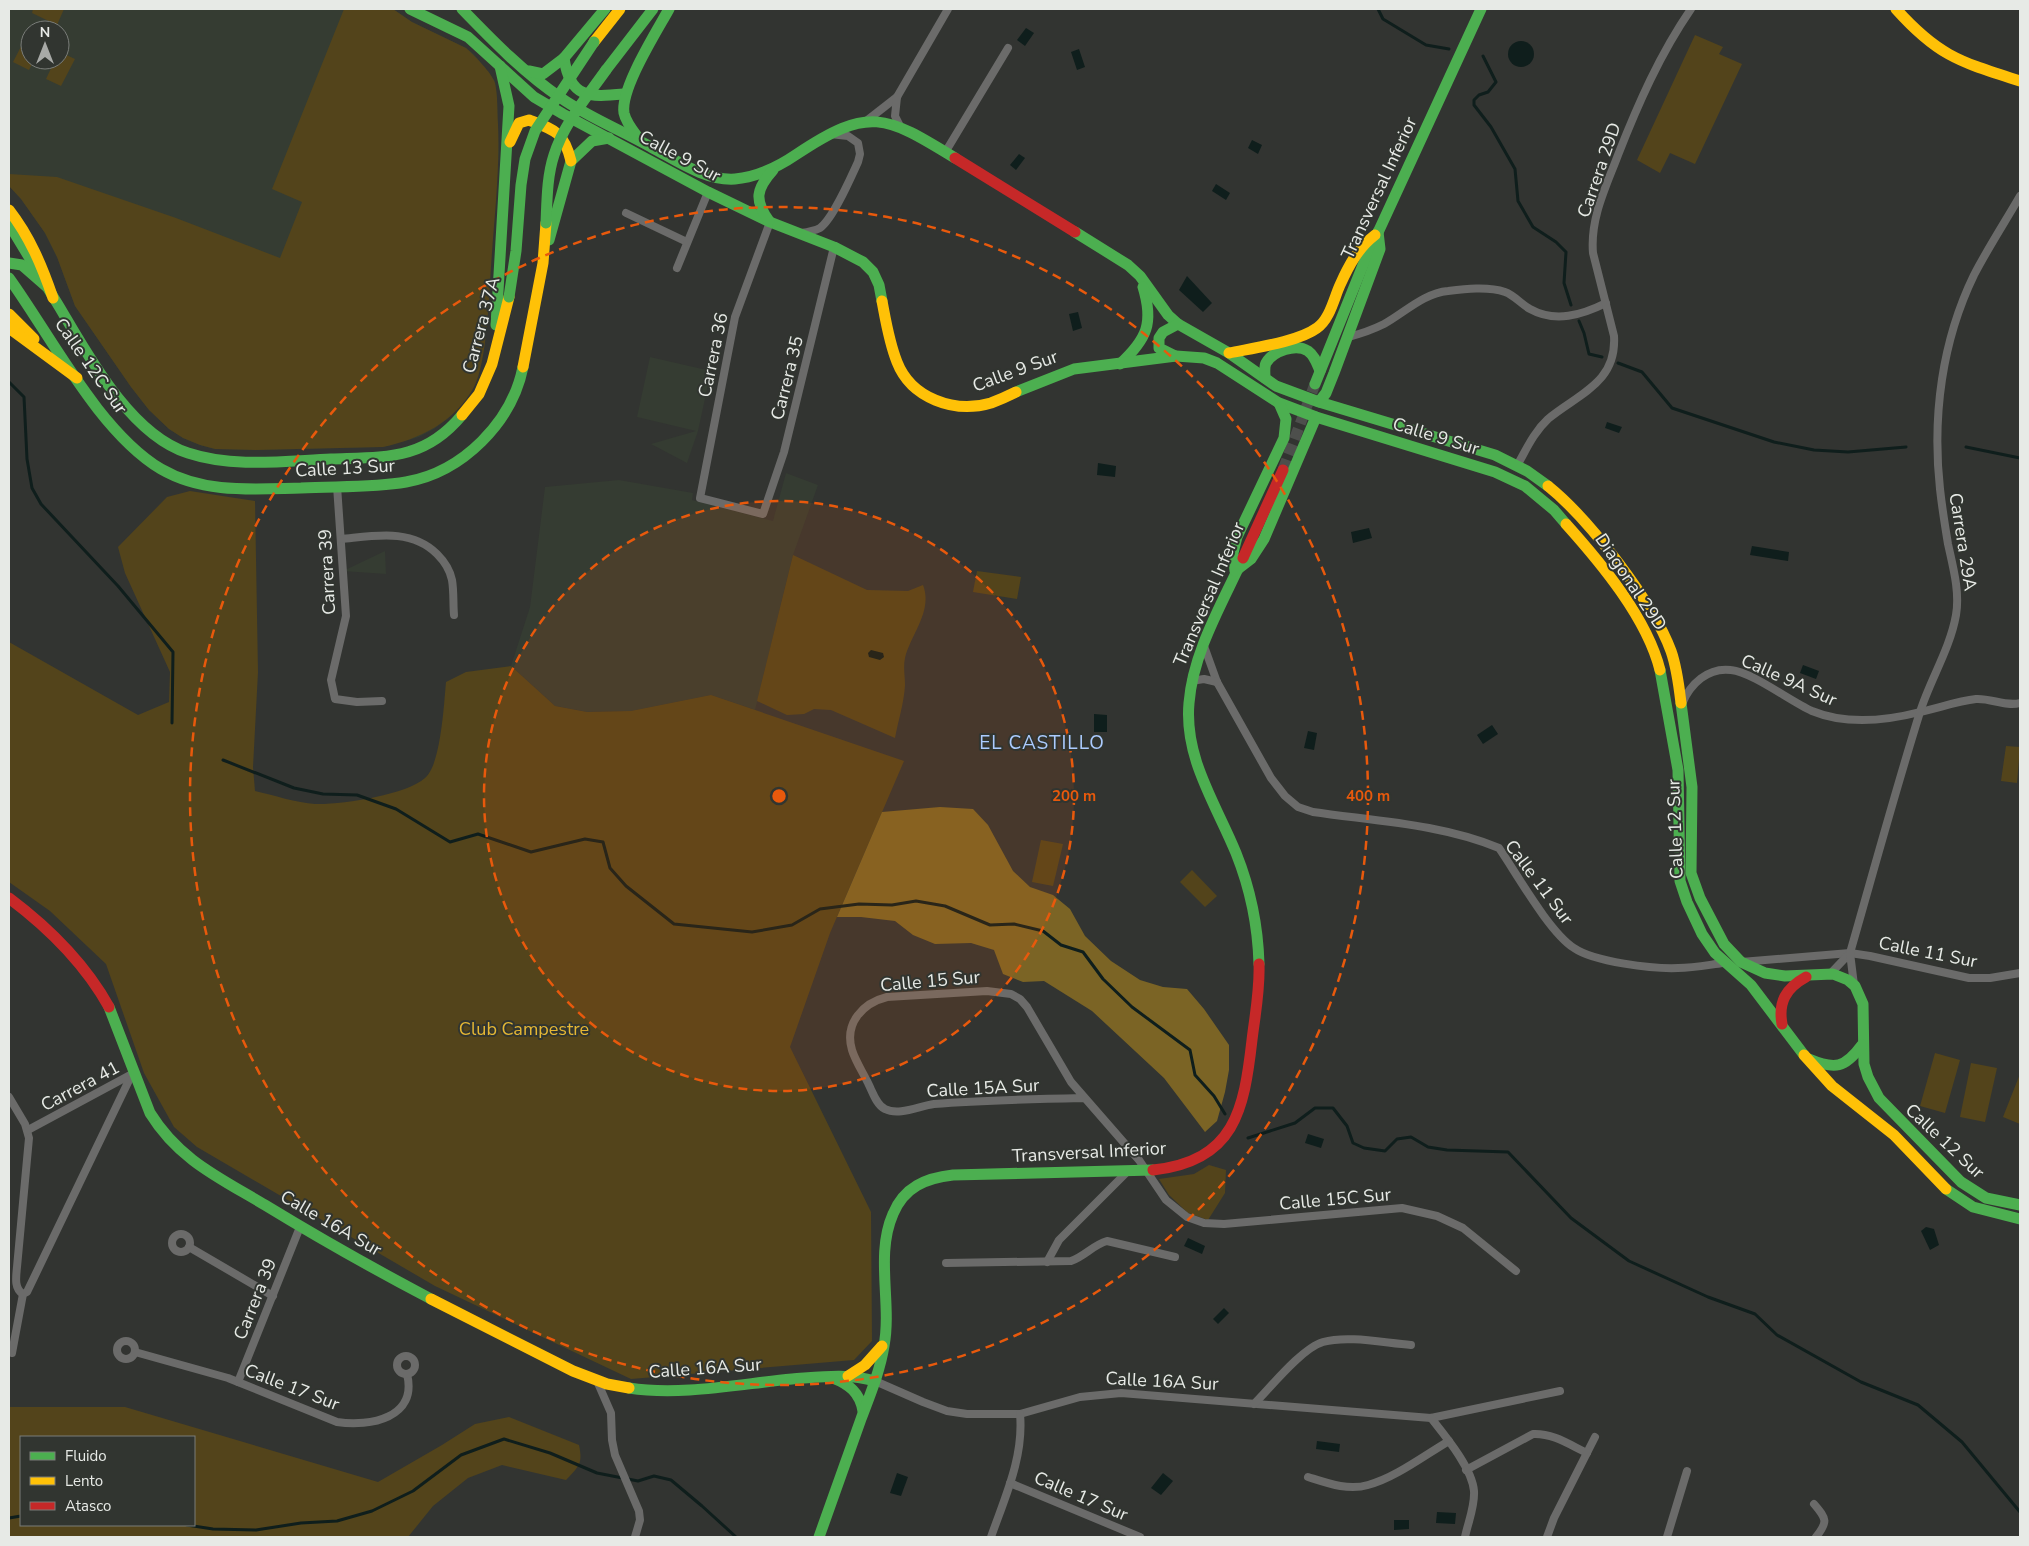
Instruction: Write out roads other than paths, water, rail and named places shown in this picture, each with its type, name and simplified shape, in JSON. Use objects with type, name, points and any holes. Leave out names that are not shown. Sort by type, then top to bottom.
[{"type":"main road","name":"Calle 9 Sur","points":[[410,9],[468,37],[534,97],[568,117],[708,192],[770,222],[834,247],[864,262],[873,272],[879,285],[889,340],[897,363],[904,376],[918,390],[935,400],[952,405],[971,406],[990,403],[1074,369],[1118,365],[1176,356],[1204,358],[1217,362],[1279,403],[1316,417],[1495,472],[1525,486]]},
{"type":"main road","name":"Calle 9 Sur","points":[[462,9],[542,85],[562,99],[697,171],[726,178],[746,178],[776,167],[826,134],[842,127],[865,122],[880,121],[916,132],[1107,251],[1140,276],[1168,315],[1178,324],[1229,353],[1265,378],[1294,394],[1495,455],[1518,464],[1533,474]]},
{"type":"main road","points":[[525,69],[542,74],[564,58],[605,9]]},
{"type":"main road","name":"Carrera 37A","points":[[101,374],[131,414],[162,440],[186,453],[213,460],[241,462],[387,457],[413,452],[436,439],[458,421],[479,394],[489,374],[509,297],[516,251],[520,185],[525,159],[535,131],[594,42],[620,9]]},
{"type":"main road","points":[[543,263],[547,194],[556,147],[567,126],[606,70],[654,9]]},
{"type":"main road","points":[[641,141],[624,113],[625,94],[669,9]]},
{"type":"main road","name":"Transversal Inferior","points":[[1315,384],[1355,282],[1481,9]]},
{"type":"main road","points":[[1896,9],[1918,33],[1948,56],[1965,64],[2020,80]]},
{"type":"main road","points":[[564,58],[565,72],[569,83],[577,90],[588,94],[604,96],[625,94]]},
{"type":"main road","points":[[496,350],[509,106],[500,66]]},
{"type":"main road","points":[[507,152],[519,123],[529,120],[564,136],[567,143],[571,161],[543,263]]},
{"type":"main road","points":[[571,161],[592,141],[609,138]]},
{"type":"main road","points":[[770,222],[762,211],[757,197],[763,180],[776,167]]},
{"type":"main road","points":[[9,210],[28,234],[37,252],[52,298]]},
{"type":"main road","name":"Calle 12C Sur","points":[[9,224],[52,298],[101,374]]},
{"type":"main road","points":[[1319,402],[1326,393],[1380,249],[1378,232]]},
{"type":"main road","points":[[1229,353],[1295,337],[1317,328],[1328,313],[1351,262],[1365,242],[1378,232]]},
{"type":"main road","points":[[9,263],[22,265],[46,286]]},
{"type":"main road","name":"Calle 13 Sur","points":[[238,490],[407,482],[455,463],[486,438],[504,414],[520,382],[543,263]]},
{"type":"main road","points":[[1118,365],[1142,343],[1149,324],[1148,300],[1140,276]]},
{"type":"main road","name":"Calle 12C Sur","points":[[9,278],[108,424],[147,461],[168,474],[200,486],[238,490]]},
{"type":"main road","points":[[9,314],[58,365]]},
{"type":"main road","points":[[1176,356],[1159,348],[1158,341],[1164,330],[1178,324]]},
{"type":"main road","points":[[9,328],[77,378]]},
{"type":"main road","points":[[1265,378],[1265,365],[1271,356],[1298,347],[1311,351],[1318,362],[1320,371]]},
{"type":"main road","points":[[1279,403],[1286,419],[1284,438],[1237,537],[1233,553],[1236,571],[1251,559],[1264,539],[1316,417]]},
{"type":"main road","name":"Transversal Inferior","points":[[819,1537],[875,1381],[886,1340],[885,1248],[888,1230],[899,1201],[914,1186],[934,1178],[964,1175],[1128,1172],[1162,1169],[1192,1161],[1205,1155],[1226,1136],[1232,1126],[1238,1112],[1249,1069],[1259,991],[1258,946],[1250,900],[1240,865],[1204,787],[1193,755],[1188,714],[1191,681],[1204,644],[1283,470]]},
{"type":"main road","name":"Diagonal 29D","points":[[1533,474],[1554,490],[1587,525],[1636,591],[1668,643],[1677,680]]},
{"type":"main road","name":"Diagonal 29D","points":[[1525,486],[1554,510],[1586,545],[1637,618],[1657,658],[1670,720]]},
{"type":"main road","name":"Calle 12 Sur","points":[[1677,680],[1693,798],[1691,873],[1694,886],[1717,932],[1728,949],[1741,962],[1751,968],[1775,975],[1790,976],[1831,973],[1843,977],[1854,984],[1863,1004],[1862,1045],[1864,1064],[1868,1078],[1891,1114],[1920,1140],[1953,1177],[1965,1186],[1978,1194],[2001,1202],[2020,1205]]},
{"type":"main road","name":"Calle 12 Sur","points":[[1670,720],[1679,778],[1680,881],[1684,897],[1713,951],[1724,963],[1752,986],[1823,1077],[1896,1137],[1944,1188],[1961,1200],[1981,1210],[2020,1219]]},
{"type":"main road","name":"Calle 16A Sur","points":[[9,898],[49,931],[77,960],[98,988],[117,1025],[132,1074],[150,1112],[168,1140],[195,1162],[300,1227],[434,1302],[597,1381],[645,1391],[670,1391],[829,1376],[848,1376],[875,1381]]},
{"type":"main road","points":[[1782,1026],[1780,1015],[1783,996],[1798,981],[1812,974]]},
{"type":"main road","points":[[1808,1058],[1821,1064],[1839,1066],[1853,1058],[1862,1045]]},
{"type":"main road","points":[[848,1376],[871,1360],[886,1340]]},
{"type":"main road","points":[[829,1376],[844,1382],[856,1391],[862,1401],[864,1413]]},
{"type":"street","points":[[865,122],[897,97],[948,9]]},
{"type":"street","name":"Carrera 29D","points":[[1518,464],[1537,431],[1549,419],[1582,396],[1607,372],[1615,348],[1614,336],[1593,253],[1592,241],[1600,202],[1636,110],[1666,50],[1691,9]]},
{"type":"street","points":[[946,151],[1008,48]]},
{"type":"street","points":[[897,97],[895,116],[900,126]]},
{"type":"street","points":[[797,233],[811,232],[821,227],[829,219],[858,162],[860,154],[858,143],[848,136],[826,134]]},
{"type":"street","points":[[677,268],[708,192]]},
{"type":"street","name":"Carrera 29A","points":[[1854,984],[1850,953],[1920,712],[1951,635],[1956,616],[1958,599],[1943,513],[1937,464],[1936,426],[1940,389],[1946,359],[1952,333],[1974,275],[2020,196]]},
{"type":"street","points":[[626,213],[688,242]]},
{"type":"street","name":"Carrera 36","points":[[763,514],[700,498],[731,332],[770,222]]},
{"type":"street","name":"Carrera 35","points":[[763,514],[784,452],[834,247]]},
{"type":"street","points":[[1348,337],[1362,334],[1384,324],[1416,304],[1446,291],[1498,290],[1507,293],[1534,311],[1558,317],[1588,312],[1606,303]]},
{"type":"street","name":"Carrera 39","points":[[337,486],[346,616],[332,680],[335,699],[357,702],[382,701]]},
{"type":"street","points":[[341,539],[390,536],[407,537],[420,541],[431,548],[444,562],[452,580],[454,616]]},
{"type":"street","name":"Calle 11 Sur","points":[[1204,644],[1217,682],[1270,778],[1285,796],[1298,807],[1313,812],[1447,831],[1484,841],[1499,848],[1555,931],[1574,949],[1620,962],[1676,968],[1724,963]]},
{"type":"street","name":"Calle 9A Sur","points":[[1696,682],[1712,672],[1730,669],[1750,676],[1788,699],[1826,716],[1840,718],[1874,720],[1976,699],[1993,700],[2018,706]]},
{"type":"street","points":[[1191,681],[1204,679],[1217,682]]},
{"type":"street","points":[[1677,680],[1696,682]]},
{"type":"street","points":[[1681,706],[1696,682]]},
{"type":"street","name":"Carrera 29A","points":[[1831,973],[1850,953]]},
{"type":"street","name":"Calle 11 Sur","points":[[1741,962],[1850,953],[1969,978],[1990,978],[2020,973]]},
{"type":"street","name":"Calle 15 Sur","points":[[886,1110],[878,1103],[852,1049],[852,1027],[856,1015],[864,1006],[874,1000],[887,997],[987,991],[1012,994]]},
{"type":"street","name":"Calle 15C Sur","points":[[1012,994],[1027,1007],[1071,1082],[1083,1098],[1131,1150],[1156,1183],[1166,1200],[1187,1217],[1204,1223],[1224,1224],[1402,1208],[1437,1216],[1462,1228],[1516,1270]]},
{"type":"street","name":"Carrera 41","points":[[23,1294],[19,1292],[16,1286],[16,1267],[28,1130],[132,1074]]},
{"type":"street","name":"Carrera 41","points":[[12,1353],[23,1294],[27,1292],[132,1074]]},
{"type":"street","points":[[9,1097],[28,1130]]},
{"type":"street","name":"Calle 15A Sur","points":[[886,1110],[899,1112],[932,1104],[997,1100],[1083,1098]]},
{"type":"street","points":[[1156,1183],[1162,1169]]},
{"type":"street","points":[[1108,1172],[1108,1190]]},
{"type":"street","points":[[1047,1262],[1059,1240],[1128,1172]]},
{"type":"street","name":"Carrera 39","points":[[238,1382],[300,1227]]},
{"type":"street","points":[[946,1263],[1072,1261],[1098,1243],[1107,1241],[1175,1258]]},
{"type":"street","points":[[189,1247],[273,1296]]},
{"type":"street","points":[[1254,1404],[1307,1351],[1321,1343],[1339,1339],[1411,1345]]},
{"type":"street","name":"Calle 17 Sur","points":[[135,1352],[238,1382],[337,1422],[364,1424],[385,1419],[404,1403],[409,1394],[410,1385],[407,1374]]},
{"type":"street","points":[[597,1381],[612,1413],[612,1440],[626,1481],[636,1502],[640,1520],[635,1537]]},
{"type":"street","name":"Calle 16A Sur","points":[[875,1381],[947,1411],[967,1414],[1020,1414],[1071,1399],[1103,1394],[1431,1418],[1560,1390]]},
{"type":"street","points":[[1266,1391],[1269,1406]]},
{"type":"street","points":[[991,1537],[1019,1453],[1020,1414]]},
{"type":"street","points":[[1431,1418],[1449,1441],[1466,1470],[1474,1491],[1466,1537]]},
{"type":"street","points":[[1466,1470],[1533,1434],[1553,1436],[1587,1453]]},
{"type":"street","points":[[1547,1537],[1554,1518],[1595,1437]]},
{"type":"street","points":[[1308,1477],[1338,1485],[1368,1486],[1394,1474],[1449,1441]]},
{"type":"street","points":[[1667,1537],[1687,1471]]},
{"type":"street","name":"Calle 17 Sur","points":[[1010,1483],[1140,1537]]},
{"type":"street","points":[[1814,1504],[1823,1515],[1825,1521],[1824,1527],[1816,1537]]},
{"type":"waterway","points":[[1378,9],[1383,19],[1426,45],[1449,49]]},
{"type":"waterway","points":[[1483,56],[1496,82],[1488,92],[1479,95],[1474,100],[1474,105],[1491,127],[1515,169],[1518,201],[1533,227],[1556,242],[1566,252],[1564,283],[1571,305]]},
{"type":"waterway","points":[[1579,321],[1589,354],[1602,357]]},
{"type":"waterway","points":[[1618,363],[1642,372],[1672,408],[1774,442],[1814,450],[1848,452],[1906,447]]},
{"type":"waterway","points":[[9,382],[24,397],[27,459],[32,488],[41,504],[118,586],[173,652],[172,723]]},
{"type":"waterway","points":[[1966,447],[2020,458]]},
{"type":"waterway","points":[[223,760],[294,788],[323,794],[357,795],[396,809],[450,842],[478,834],[531,852],[585,839],[603,842],[610,868],[626,886],[674,924],[752,932],[792,925],[820,909],[859,904],[892,905],[916,901],[945,906],[990,925],[1014,924],[1043,931],[1061,945],[1083,952],[1103,979],[1132,1007],[1190,1050],[1195,1075],[1214,1096],[1225,1114]]},
{"type":"waterway","points":[[1248,1138],[1295,1123],[1315,1108],[1333,1108],[1347,1126],[1353,1143],[1364,1148],[1385,1151],[1397,1139],[1411,1137],[1428,1147],[1447,1150],[1508,1152],[1571,1218],[1629,1261],[1708,1297],[1755,1314],[1777,1335],[1861,1382],[1918,1405],[1962,1442],[2020,1512]]},
{"type":"waterway","points":[[194,1526],[213,1529],[256,1530],[301,1523],[337,1521],[372,1511],[413,1491],[461,1455],[504,1439],[550,1453],[597,1473],[638,1481],[654,1476],[671,1480],[736,1537]]},
{"type":"waterway","points":[[9,1518],[20,1516]]},
{"type":"tunnel","points":[[1283,470],[1315,384]]},
{"type":"district","name":"EL CASTILLO","points":[[1042,743]]},
{"type":"park label","name":"Club Campestre","points":[[524,1029]]}]
